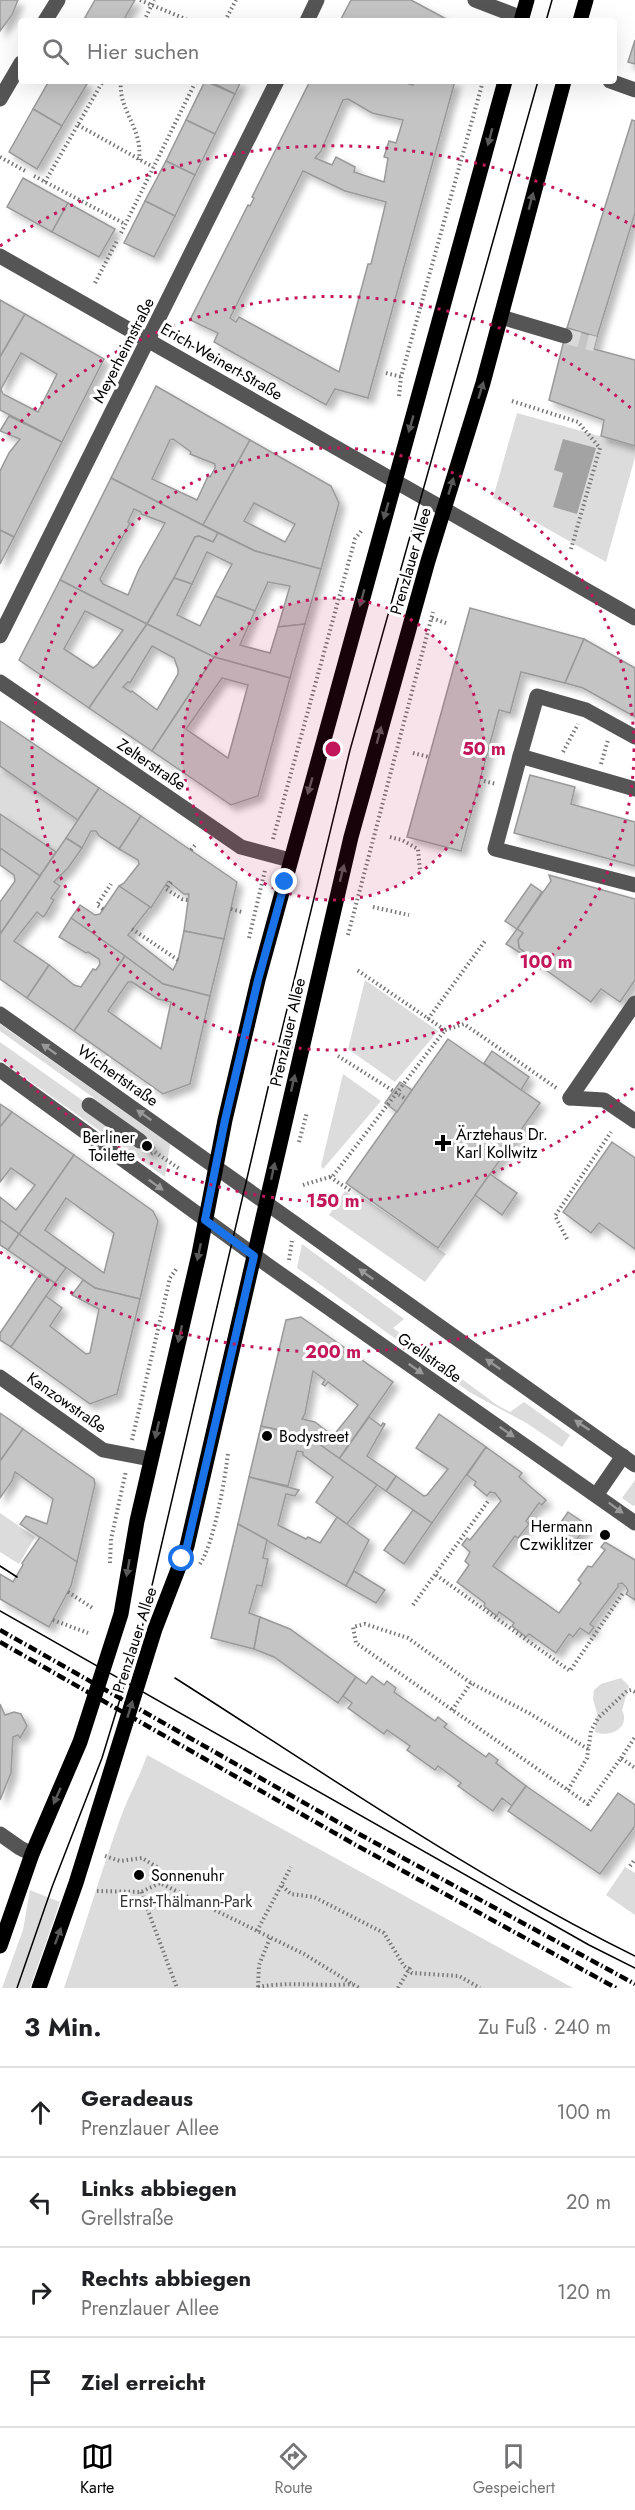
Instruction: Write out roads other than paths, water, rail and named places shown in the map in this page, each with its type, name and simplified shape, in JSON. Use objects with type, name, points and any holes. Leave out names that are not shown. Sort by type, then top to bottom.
[{"type":"main road","points":[[522,18],[527,0]]},
{"type":"main road","points":[[581,18],[586,0]]},
{"type":"main road","name":"Prenzlauer Allee","points":[[0,1946],[32,1854],[80,1743],[121,1614],[134,1534],[150,1459],[258,980],[504,84]]},
{"type":"main road","name":"Prenzlauer Allee","points":[[39,1988],[76,1883],[155,1629],[187,1546],[351,837],[387,704],[501,317],[563,84]]},
{"type":"street","points":[[47,18],[58,0]]},
{"type":"street","points":[[308,18],[317,0]]},
{"type":"street","points":[[475,0],[517,18]]},
{"type":"street","points":[[0,99],[18,68]]},
{"type":"street","name":"Meyerheimstraße","points":[[0,636],[276,84]]},
{"type":"street","points":[[617,84],[635,90]]},
{"type":"street","name":"Erich-Weinert-Straße","points":[[0,256],[444,509]]},
{"type":"street","points":[[501,317],[565,336]]},
{"type":"street","points":[[444,509],[635,618]]},
{"type":"street","name":"Zelterstraße","points":[[0,682],[241,847],[290,860]]},
{"type":"street","points":[[635,736],[586,710],[537,696],[495,849],[635,885]]},
{"type":"street","points":[[520,756],[635,789]]},
{"type":"street","points":[[635,1003],[570,1098],[604,1100],[635,1121]]},
{"type":"street","name":"Wichertstraße","points":[[0,1014],[216,1166]]},
{"type":"street","points":[[0,1070],[205,1220]]},
{"type":"street","points":[[89,1105],[140,1142]]},
{"type":"street","name":"Grellstraße","points":[[216,1166],[629,1460]]},
{"type":"street","name":"Grellstraße","points":[[205,1220],[635,1522]]},
{"type":"street","name":"Kanzowstraße","points":[[0,1377],[103,1450],[150,1459]]},
{"type":"street","points":[[597,1494],[629,1460]]},
{"type":"street","points":[[0,1834],[32,1854]]},
{"type":"tunnel","points":[[565,336],[595,344]]},
{"type":"tram line","points":[[547,18],[552,0]]},
{"type":"tram line","points":[[17,1988],[52,1887],[102,1758],[143,1624],[272,1071],[350,750],[537,84]]},
{"type":"tram line","points":[[0,1566],[17,1577]]},
{"type":"tram line","points":[[0,1611],[589,1945],[635,1968]]},
{"type":"tram line","points":[[175,1678],[459,1859],[516,1893],[635,1956]]},
{"type":"railway","points":[[0,1630],[359,1834],[635,1984]]},
{"type":"railway","points":[[0,1642],[354,1844],[616,1988]]},
{"type":"place","name":"Ärztehaus Dr. Karl Kollwitz","points":[[443,1143]]},
{"type":"place","name":"Berliner Toilette","points":[[147,1146]]},
{"type":"place","name":"Bodystreet","points":[[267,1436]]},
{"type":"place","name":"Hermann Czwiklitzer","points":[[605,1535]]},
{"type":"place","name":"Sonnenuhr","points":[[139,1875]]},
{"type":"park label","name":"Ernst-Thälmann-Park","points":[[186,1901]]}]
